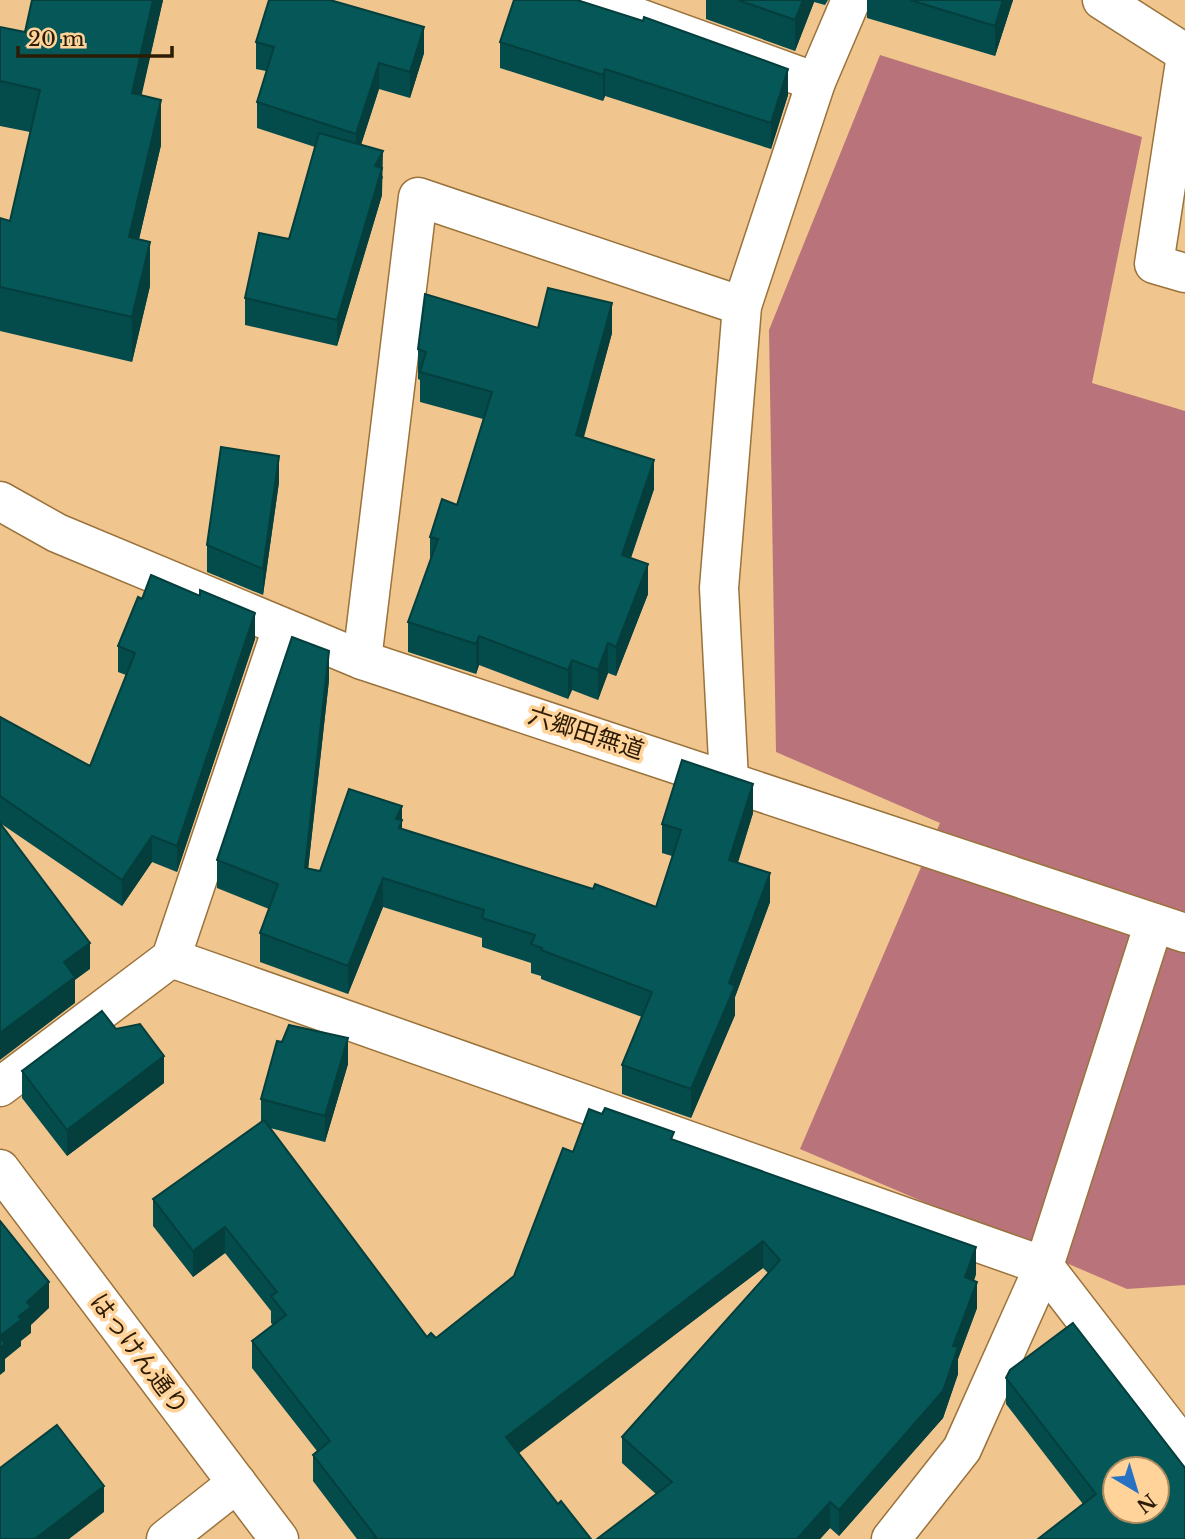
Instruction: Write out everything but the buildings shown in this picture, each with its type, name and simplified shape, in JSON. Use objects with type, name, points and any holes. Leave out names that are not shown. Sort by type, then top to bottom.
[{"type":"street","points":[[589,0],[816,82]]},
{"type":"street","points":[[729,780],[719,588],[742,306],[816,82],[851,0]]},
{"type":"street","points":[[1102,0],[1185,53]]},
{"type":"street","points":[[1185,62],[1154,264],[1185,273]]},
{"type":"street","points":[[362,660],[418,197],[742,306]]},
{"type":"street","name":"六郷田無道","points":[[0,501],[57,533],[362,660],[1169,928]]},
{"type":"street","points":[[0,1087],[171,958],[282,628]]},
{"type":"street","points":[[891,1539],[962,1449],[1044,1265],[1169,928]]},
{"type":"street","points":[[171,958],[1044,1265],[1185,1450]]},
{"type":"street","name":"はっけん通り","points":[[0,1170],[279,1539]]},
{"type":"street","points":[[166,1539],[237,1483]]},
{"type":"shaded area","points":[[880,55],[1142,137],[1092,383],[1185,411],[1185,1285],[1127,1289],[800,1149],[940,823],[776,752],[769,330]]}]
